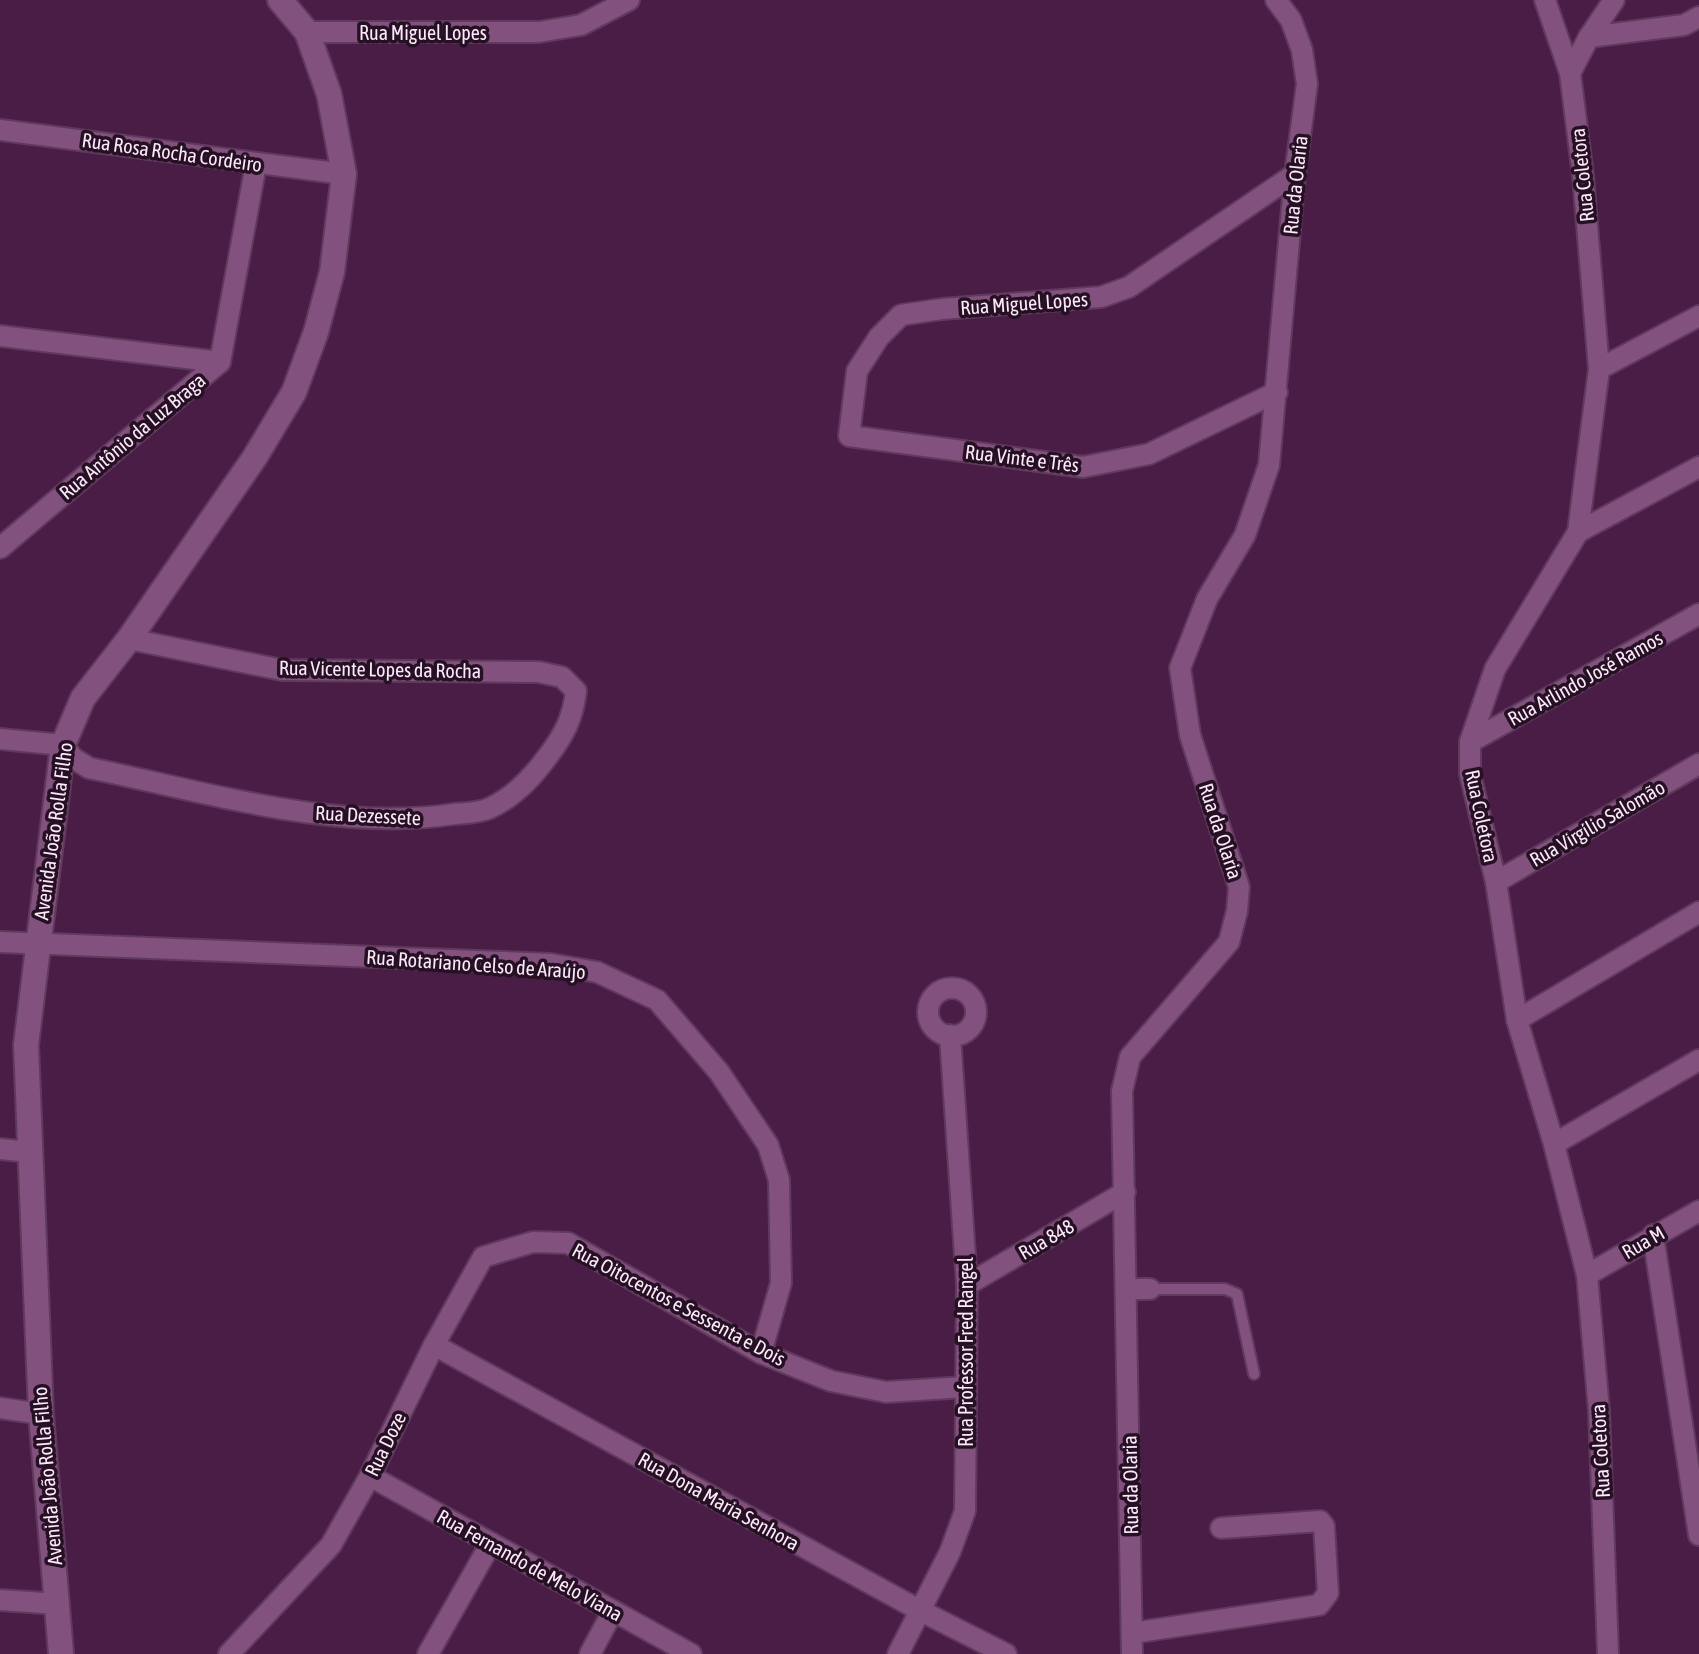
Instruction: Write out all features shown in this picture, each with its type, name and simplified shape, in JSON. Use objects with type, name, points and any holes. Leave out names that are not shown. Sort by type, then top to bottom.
[{"type":"street","name":"Avenida João Rolla Filho","points":[[61,1654],[41,1414],[26,1045],[63,745],[83,698],[129,639],[255,457],[294,392],[316,332],[332,272],[344,174],[329,94],[307,32],[280,0]]},
{"type":"street","name":"Rua Miguel Lopes","points":[[307,32],[539,32],[581,25],[629,0]]},
{"type":"street","name":"Rua da Olaria","points":[[1132,1644],[1122,1091],[1130,1057],[1229,942],[1237,911],[1239,887],[1190,735],[1180,668],[1207,599],[1245,535],[1269,465],[1295,174],[1307,84],[1302,50],[1291,20],[1276,0]]},
{"type":"street","name":"Rua Coletora","points":[[1545,0],[1570,73],[1583,176],[1599,369],[1578,532],[1495,669],[1470,742],[1470,774],[1496,882],[1517,1020],[1554,1144],[1587,1275],[1599,1411],[1608,1654]]},
{"type":"street","points":[[1570,73],[1614,0]]},
{"type":"street","points":[[1589,37],[1684,25],[1699,17]]},
{"type":"street","name":"Rua Rosa Rocha Cordeiro","points":[[0,130],[344,174]]},
{"type":"street","name":"Rua Antônio da Luz Braga","points":[[0,548],[220,362],[256,164]]},
{"type":"street","name":"Rua Miguel Lopes","points":[[849,436],[857,371],[879,337],[901,315],[1101,297],[1129,287],[1295,174]]},
{"type":"street","points":[[1599,369],[1699,316]]},
{"type":"street","points":[[0,336],[220,362]]},
{"type":"street","name":"Rua Vinte e Três","points":[[849,436],[1083,467],[1149,454],[1277,392]]},
{"type":"street","points":[[1578,532],[1699,467]]},
{"type":"street","name":"Rua Arlindo José Ramos","points":[[1470,742],[1699,614]]},
{"type":"street","name":"Rua Vicente Lopes da Rocha","points":[[129,639],[282,670],[539,672]]},
{"type":"street","name":"Rua Dezessete","points":[[63,745],[73,758],[89,768],[294,811],[371,819],[432,818],[488,809],[529,782],[565,733],[574,713],[576,691],[562,677],[539,672]]},
{"type":"street","points":[[0,739],[63,745]]},
{"type":"street","name":"Rua Virgílio Salomão","points":[[1496,882],[1699,764]]},
{"type":"street","points":[[1517,1020],[1699,912]]},
{"type":"street","name":"Rua Rotariano Celso de Araújo","points":[[0,942],[551,964],[597,972],[657,1000],[719,1072],[768,1145],[779,1180],[781,1283],[761,1353]]},
{"type":"street","name":"Rua Professor Fred Rangel","points":[[898,1654],[950,1552],[965,1511],[967,1285],[950,1035]]},
{"type":"street","points":[[1554,1144],[1699,1060]]},
{"type":"street","points":[[0,1149],[29,1152]]},
{"type":"street","name":"Rua 848","points":[[967,1285],[1125,1192]]},
{"type":"street","name":"Rua M","points":[[1587,1275],[1699,1211]]},
{"type":"street","points":[[1653,1235],[1699,1535]]},
{"type":"street","name":"Rua Oitocentos e Sessenta e Dois","points":[[533,1242],[568,1243],[761,1353],[831,1381],[886,1392],[965,1387]]},
{"type":"street","name":"Rua Doze","points":[[229,1654],[331,1545],[483,1257],[533,1242]]},
{"type":"street","points":[[1127,1289],[1150,1289]]},
{"type":"street","name":"Rua Dona Maria Senhora","points":[[434,1345],[921,1611],[1006,1654]]},
{"type":"street","points":[[0,1408],[41,1414]]},
{"type":"street","name":"Rua Fernando de Melo Viana","points":[[370,1476],[691,1654]]},
{"type":"street","points":[[1132,1644],[1319,1605],[1325,1600],[1328,1593],[1324,1526],[1320,1521],[1221,1528]]},
{"type":"street","points":[[428,1654],[491,1543]]},
{"type":"street","points":[[0,1600],[58,1604]]},
{"type":"street","points":[[590,1654],[613,1611]]},
{"type":"lane","points":[[1150,1289],[1225,1289],[1237,1294],[1254,1374]]}]
